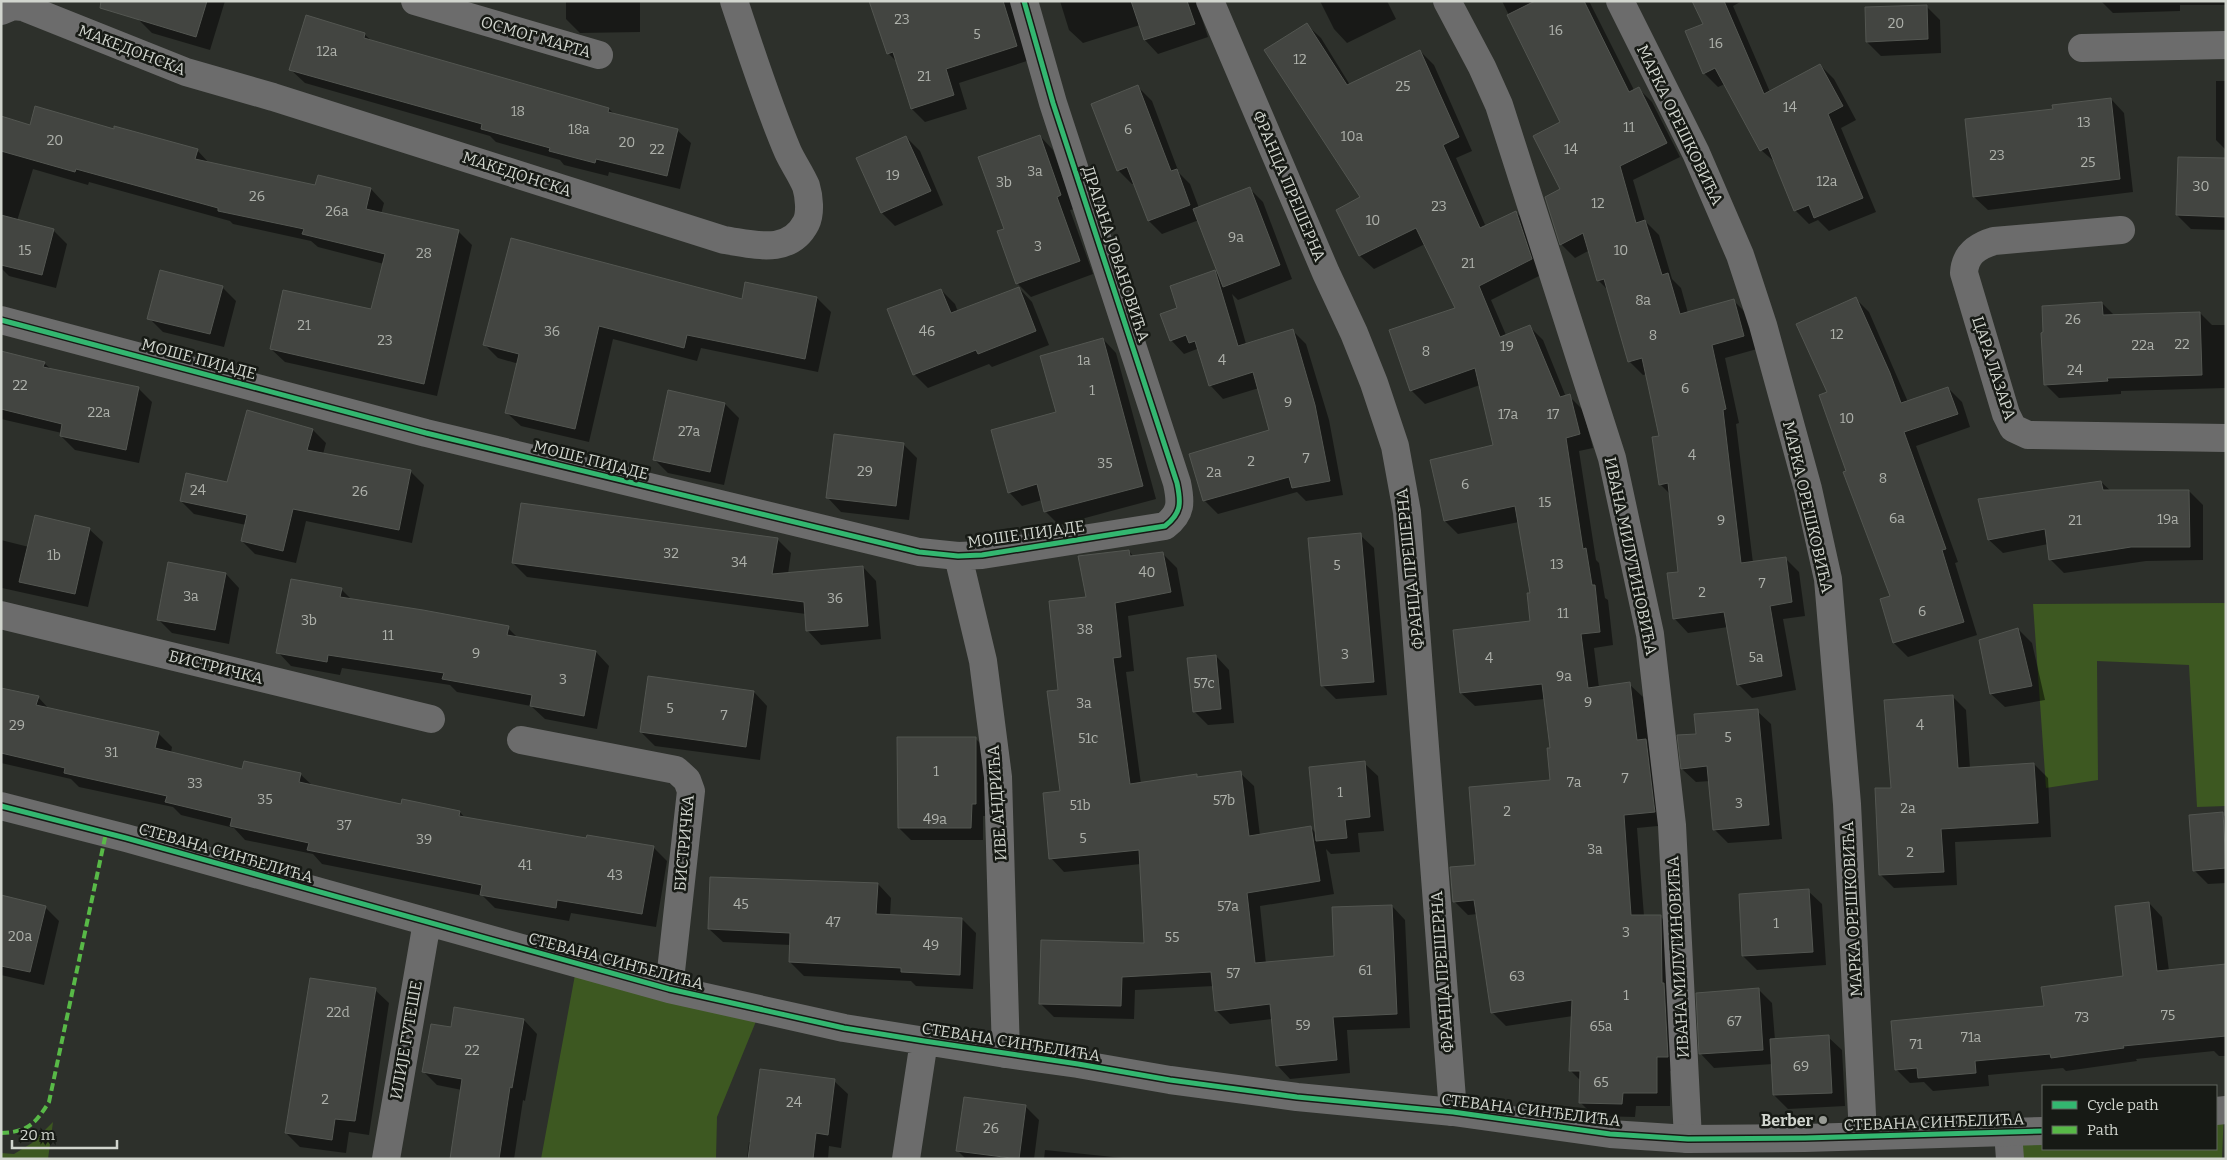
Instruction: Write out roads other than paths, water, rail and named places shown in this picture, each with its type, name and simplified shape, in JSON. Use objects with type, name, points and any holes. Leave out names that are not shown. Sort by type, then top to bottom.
[{"type":"street","name":"ОСМОГ МАРТА","points":[[415,1],[599,55]]},
{"type":"street","name":"МАКЕДОНСКА","points":[[1,11],[13,6],[23,7],[186,72],[272,97],[724,240],[770,247],[784,244],[797,235],[807,223],[810,209],[806,186],[789,153],[754,61],[734,1]]},
{"type":"street","name":"ДРАГАНА ЈОВАНОВИЋА","points":[[1024,1],[1053,103],[1177,483],[1181,500],[1177,515]]},
{"type":"street","name":"ФРАНЦА ПРЕШЕРНА","points":[[1210,1],[1326,273],[1354,333],[1395,446],[1407,512],[1453,1112]]},
{"type":"street","name":"ИВАНА МИЛУТИНОВИЋА","points":[[1447,1],[1482,67],[1499,105],[1612,458],[1639,581],[1650,634],[1672,825],[1688,1139]]},
{"type":"street","name":"МАРКА ОРЕШКОВИЋА","points":[[1620,1],[1696,154],[1740,255],[1763,326],[1808,489],[1828,580],[1847,804],[1863,1136]]},
{"type":"street","points":[[2082,48],[2226,45]]},
{"type":"street","name":"ЦАРА ЛАЗАРА","points":[[2121,230],[1994,241],[1982,244],[1967,257],[1964,273],[2013,428],[2028,435],[2226,438]]},
{"type":"street","name":"МОШЕ ПИЈАДЕ","points":[[1,320],[454,440],[919,552],[958,556],[991,553],[1166,526],[1177,515]]},
{"type":"street","name":"ИВЕ АНДРИЋА","points":[[958,556],[983,661],[998,777],[1006,1054]]},
{"type":"street","name":"БИСТРИЧКА","points":[[1,616],[430,719]]},
{"type":"street","name":"БИСТРИЧКА","points":[[521,740],[676,770],[687,780],[691,791],[669,989]]},
{"type":"street","name":"СТЕВАНА СИНЂЕЛИЋА","points":[[1,806],[126,838],[669,989],[844,1028],[924,1041],[1254,1092],[1453,1112],[1610,1134],[1688,1139],[1863,1136],[2009,1146],[2042,1131]]},
{"type":"street","name":"ИЛИЈЕ ГУТЕШЕ","points":[[386,1159],[427,922]]},
{"type":"street","points":[[906,1159],[924,1041]]},
{"type":"place","name":"Berber","points":[[1823,1120]]}]
